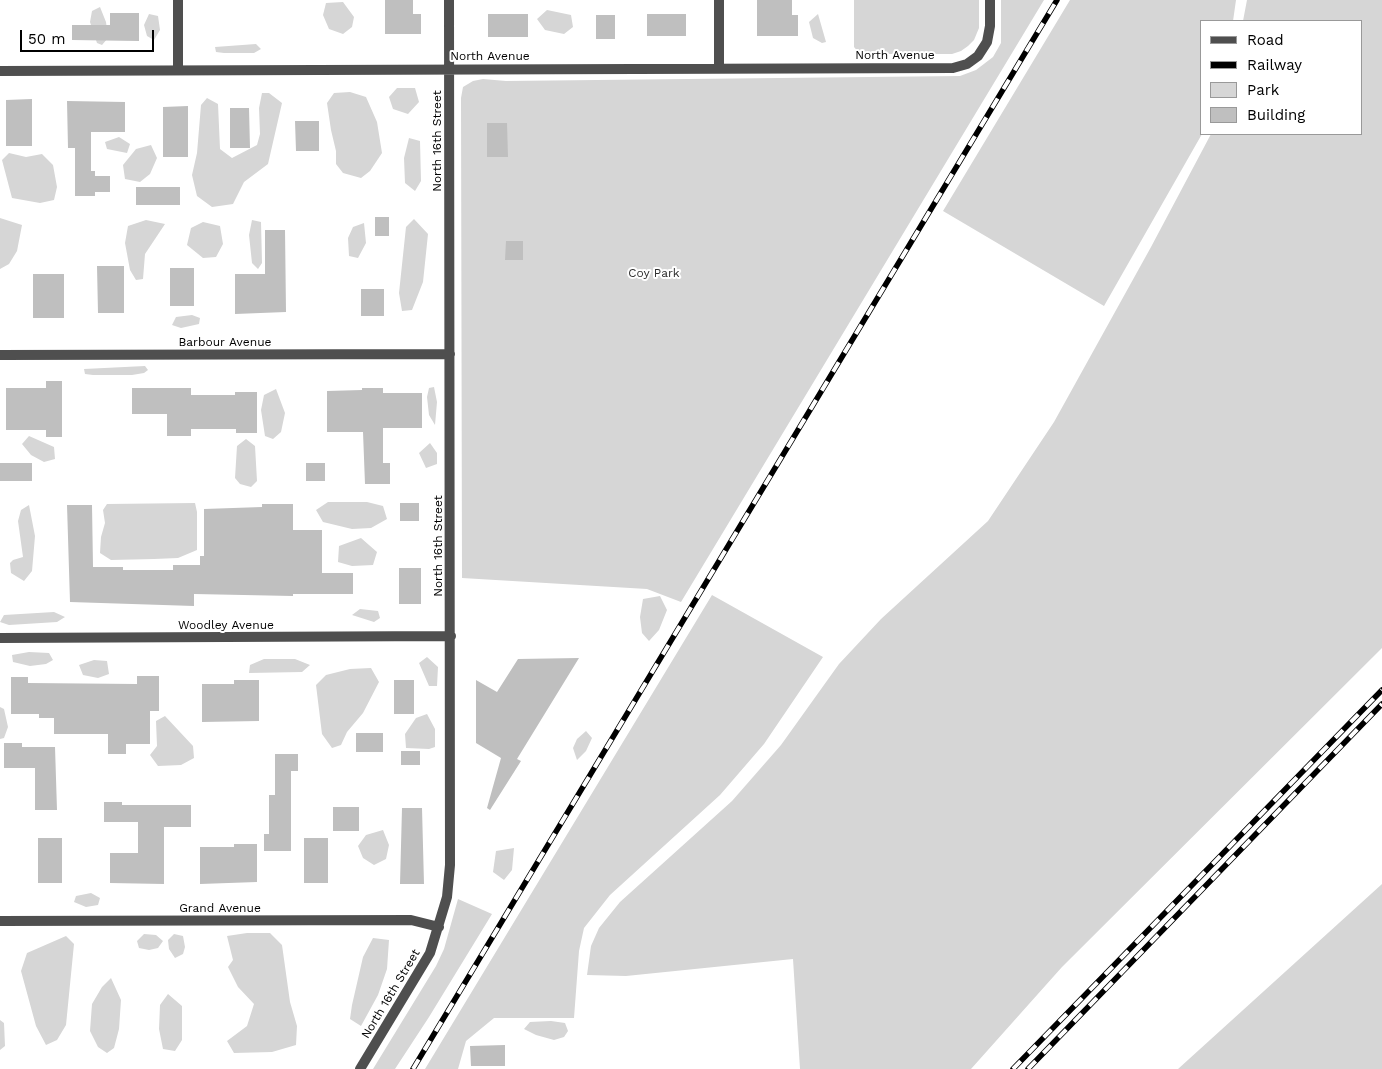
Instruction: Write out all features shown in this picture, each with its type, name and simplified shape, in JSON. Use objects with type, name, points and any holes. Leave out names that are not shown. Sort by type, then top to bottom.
[{"type":"street","points":[[178,0],[178,70]]},
{"type":"street","name":"North 16th Street","points":[[360,1069],[430,953],[447,897],[450,865],[449,0]]},
{"type":"street","points":[[719,0],[719,68]]},
{"type":"street","name":"North Avenue","points":[[0,71],[953,68],[966,64],[978,56],[987,42],[990,26],[990,0]]},
{"type":"street","name":"Barbour Avenue","points":[[0,355],[450,354]]},
{"type":"street","name":"Woodley Avenue","points":[[0,638],[451,636]]},
{"type":"street","name":"Grand Avenue","points":[[0,921],[410,920],[439,926]]},
{"type":"green space","points":[[854,0],[979,0],[979,28],[974,40],[968,46],[952,54],[860,54],[854,47]]},
{"type":"green space","name":"Coy Park","points":[[1001,0],[1044,0],[681,602],[647,589],[462,578],[461,98],[463,87],[473,81],[483,79],[506,81],[960,76],[976,70],[993,57],[1001,43]]},
{"type":"green space","points":[[1070,0],[1236,0],[1233,20],[1200,20],[1201,135],[1104,306],[943,211]]},
{"type":"green space","points":[[1247,0],[1382,0],[1382,648],[1062,967],[971,1069],[800,1069],[793,959],[626,976],[587,975],[591,946],[599,928],[620,902],[732,801],[781,745],[839,664],[881,619],[988,521],[1054,422],[1210,135],[1362,135],[1362,20],[1243,20]]},
{"type":"green space","points":[[343,2],[354,17],[352,27],[343,34],[329,29],[323,15],[326,3]]},
{"type":"green space","points":[[100,7],[106,22],[108,38],[102,45],[97,43],[90,22],[92,11]]},
{"type":"green space","points":[[547,10],[571,15],[573,27],[564,34],[545,30],[537,19]]},
{"type":"green space","points":[[149,14],[158,16],[160,30],[154,40],[147,36],[144,25]]},
{"type":"green space","points":[[818,14],[826,42],[822,43],[813,38],[809,22]]},
{"type":"green space","points":[[256,44],[261,49],[254,53],[216,52],[215,47]]},
{"type":"green space","points":[[397,88],[415,88],[419,102],[408,114],[393,109],[389,97]]},
{"type":"green space","points":[[350,92],[366,97],[377,122],[382,153],[370,171],[361,178],[343,173],[336,164],[336,151],[327,103],[334,93]]},
{"type":"green space","points":[[262,93],[269,93],[282,103],[268,164],[244,182],[233,204],[212,207],[197,196],[192,175],[197,153],[201,105],[207,98],[218,104],[220,149],[232,158],[257,145],[260,134],[259,108]]},
{"type":"green space","points":[[119,137],[130,144],[127,153],[107,149],[105,142]]},
{"type":"green space","points":[[409,138],[420,141],[421,181],[415,191],[405,183],[404,158]]},
{"type":"green space","points":[[151,145],[157,158],[150,174],[140,182],[125,179],[123,165],[136,149]]},
{"type":"green space","points":[[9,153],[26,157],[42,154],[53,165],[57,187],[54,200],[40,203],[12,198],[2,160]]},
{"type":"green space","points":[[0,218],[22,225],[17,251],[9,264],[0,269]]},
{"type":"green space","points":[[414,219],[428,234],[423,282],[412,310],[402,311],[399,293],[406,227]]},
{"type":"green space","points":[[146,220],[165,224],[145,254],[143,279],[136,280],[130,270],[125,243],[128,226]]},
{"type":"green space","points":[[252,220],[261,222],[262,263],[258,269],[252,263],[249,235]]},
{"type":"green space","points":[[203,222],[220,226],[223,244],[216,257],[203,258],[187,245],[191,228]]},
{"type":"green space","points":[[364,223],[366,243],[358,258],[349,256],[348,238],[353,227]]},
{"type":"green space","points":[[192,315],[200,318],[199,324],[181,328],[172,325],[176,317]]},
{"type":"green space","points":[[145,366],[148,370],[144,373],[132,375],[85,374],[84,369]]},
{"type":"green space","points":[[434,387],[437,402],[435,425],[429,415],[427,397],[429,388]]},
{"type":"green space","points":[[276,389],[285,413],[281,432],[273,439],[265,436],[261,410],[264,395]]},
{"type":"green space","points":[[29,436],[54,447],[55,459],[44,462],[31,455],[22,444]]},
{"type":"green space","points":[[246,439],[255,446],[257,481],[251,487],[240,484],[235,478],[237,446]]},
{"type":"green space","points":[[430,443],[437,453],[437,464],[426,468],[419,453]]},
{"type":"green space","points":[[328,502],[367,502],[383,506],[387,519],[371,528],[352,529],[323,522],[316,510]]},
{"type":"green space","points":[[195,503],[197,512],[197,550],[178,558],[154,559],[111,560],[100,553],[101,537],[105,523],[103,510],[107,504]]},
{"type":"green space","points":[[29,505],[35,536],[32,571],[24,581],[11,573],[10,563],[23,557],[18,521],[21,510]]},
{"type":"green space","points":[[361,538],[377,552],[373,565],[352,566],[338,562],[339,546]]},
{"type":"green space","points":[[712,595],[823,657],[764,744],[720,795],[610,895],[584,928],[579,951],[574,1018],[494,1018],[466,1041],[458,1069],[425,1069]]},
{"type":"green space","points":[[660,596],[667,610],[659,630],[649,641],[642,633],[640,617],[643,599]]},
{"type":"green space","points":[[360,609],[378,611],[380,618],[374,622],[352,615]]},
{"type":"green space","points":[[54,612],[65,617],[57,622],[9,625],[0,622],[4,615]]},
{"type":"green space","points":[[29,652],[49,653],[53,660],[46,664],[30,666],[13,662],[12,655]]},
{"type":"green space","points":[[427,657],[438,667],[437,686],[429,686],[419,663]]},
{"type":"green space","points":[[264,659],[295,659],[310,665],[302,672],[249,673],[250,665]]},
{"type":"green space","points":[[94,660],[107,661],[109,674],[98,678],[83,675],[79,665]]},
{"type":"green space","points":[[371,668],[379,682],[363,713],[347,732],[341,745],[332,748],[322,734],[316,685],[326,675],[350,669]]},
{"type":"green space","points":[[0,707],[4,709],[8,727],[4,738],[0,739]]},
{"type":"green space","points":[[427,714],[435,729],[435,747],[429,749],[406,748],[405,734],[416,718]]},
{"type":"green space","points":[[165,716],[193,746],[194,758],[181,765],[158,766],[150,755],[157,746],[156,721]]},
{"type":"green space","points":[[586,731],[592,738],[586,751],[577,760],[573,748],[577,739]]},
{"type":"green space","points":[[383,830],[389,845],[386,859],[374,865],[363,858],[358,846],[366,835]]},
{"type":"green space","points":[[514,848],[512,870],[504,880],[493,872],[496,851]]},
{"type":"green space","points":[[1382,884],[1382,1069],[1178,1069]]},
{"type":"green space","points":[[91,893],[100,898],[98,905],[86,907],[74,902],[76,896]]},
{"type":"green space","points":[[458,899],[492,914],[395,1069],[373,1069],[436,966],[444,949]]},
{"type":"green space","points":[[247,933],[270,933],[282,945],[290,1002],[297,1026],[296,1045],[272,1052],[234,1053],[227,1041],[247,1026],[254,1004],[238,987],[228,967],[233,960],[227,936]]},
{"type":"green space","points":[[144,934],[156,935],[163,941],[158,948],[149,950],[139,948],[137,941]]},
{"type":"green space","points":[[174,934],[183,936],[185,947],[183,954],[175,958],[169,949],[168,940]]},
{"type":"green space","points":[[66,936],[74,944],[66,1025],[57,1040],[46,1045],[36,1026],[21,971],[27,953]]},
{"type":"green space","points":[[373,938],[389,940],[387,969],[378,995],[361,1026],[350,1019],[363,957]]},
{"type":"green space","points":[[111,978],[121,1000],[119,1029],[114,1048],[107,1053],[98,1047],[90,1031],[92,1004],[102,987]]},
{"type":"green space","points":[[168,994],[182,1006],[182,1040],[175,1051],[163,1049],[159,1029],[160,1005]]},
{"type":"green space","points":[[0,1020],[4,1023],[5,1046],[0,1050]]},
{"type":"green space","points":[[551,1021],[565,1023],[568,1031],[564,1037],[554,1040],[536,1035],[524,1029],[530,1022]]},
{"type":"building","points":[[385,0],[413,0],[413,14],[421,14],[421,34],[385,34]]},
{"type":"building","points":[[757,0],[792,0],[792,15],[798,15],[798,36],[757,36]]},
{"type":"building","points":[[110,13],[139,13],[139,41],[72,40],[72,25],[110,25]]},
{"type":"building","points":[[488,14],[528,14],[528,37],[488,37]]},
{"type":"building","points":[[647,14],[686,14],[686,36],[647,36]]},
{"type":"building","points":[[596,15],[615,15],[615,39],[596,39]]},
{"type":"building","points":[[32,99],[32,146],[6,146],[6,100]]},
{"type":"building","points":[[67,101],[125,102],[125,132],[91,132],[91,171],[95,171],[95,176],[110,176],[110,192],[95,192],[95,196],[75,196],[75,148],[68,148]]},
{"type":"building","points":[[188,106],[188,157],[163,157],[163,107]]},
{"type":"building","points":[[230,108],[249,108],[250,148],[230,148]]},
{"type":"building","points":[[295,121],[319,121],[319,151],[296,151]]},
{"type":"building","points":[[487,123],[507,123],[508,157],[487,157]]},
{"type":"building","points":[[136,187],[180,187],[180,205],[136,205]]},
{"type":"building","points":[[375,217],[389,217],[389,236],[375,236]]},
{"type":"building","points":[[265,230],[285,230],[286,312],[235,314],[235,274],[265,274]]},
{"type":"building","points":[[506,241],[523,241],[523,260],[505,260]]},
{"type":"building","points":[[97,266],[124,266],[124,313],[98,313]]},
{"type":"building","points":[[170,268],[194,268],[194,306],[170,306]]},
{"type":"building","points":[[33,274],[64,274],[64,318],[33,318]]},
{"type":"building","points":[[361,289],[384,289],[384,316],[361,316]]},
{"type":"building","points":[[46,381],[62,381],[62,437],[46,437],[46,430],[6,430],[6,388],[46,388]]},
{"type":"building","points":[[132,388],[191,388],[191,395],[235,395],[235,392],[257,392],[257,433],[236,433],[236,429],[191,429],[191,436],[167,436],[167,414],[132,414]]},
{"type":"building","points":[[362,388],[383,388],[383,393],[422,393],[422,428],[383,428],[383,463],[390,463],[390,484],[365,484],[363,432],[327,432],[327,391],[362,390]]},
{"type":"building","points":[[0,463],[32,463],[32,481],[0,481]]},
{"type":"building","points":[[306,463],[325,463],[325,481],[306,481]]},
{"type":"building","points":[[400,503],[419,503],[419,521],[400,521]]},
{"type":"building","points":[[262,504],[293,504],[293,530],[322,530],[322,573],[353,573],[353,594],[293,594],[293,596],[194,594],[194,606],[70,602],[67,505],[92,505],[93,567],[123,567],[123,570],[173,570],[173,565],[200,565],[200,556],[204,556],[204,509],[262,507]]},
{"type":"building","points":[[399,568],[421,568],[421,604],[399,604]]},
{"type":"building","points":[[579,658],[517,759],[521,761],[490,810],[487,808],[501,758],[476,743],[476,680],[497,692],[518,659]]},
{"type":"building","points":[[137,676],[159,676],[159,711],[150,711],[150,744],[126,744],[126,754],[108,754],[108,734],[54,734],[54,718],[39,718],[39,714],[11,714],[11,677],[28,677],[28,683],[137,684]]},
{"type":"building","points":[[234,680],[259,680],[259,721],[202,722],[202,684],[234,684]]},
{"type":"building","points":[[394,680],[414,680],[414,714],[394,714]]},
{"type":"building","points":[[356,733],[383,733],[383,752],[356,752]]},
{"type":"building","points":[[4,743],[22,743],[22,747],[55,747],[57,810],[35,810],[35,768],[4,768]]},
{"type":"building","points":[[401,751],[420,751],[420,765],[401,765]]},
{"type":"building","points":[[275,754],[298,754],[298,771],[291,771],[291,851],[264,851],[264,834],[269,834],[269,795],[275,795]]},
{"type":"building","points":[[104,802],[122,802],[122,805],[191,805],[191,827],[164,827],[164,884],[110,883],[110,853],[138,853],[138,822],[104,822]]},
{"type":"building","points":[[333,807],[359,807],[359,831],[333,831]]},
{"type":"building","points":[[402,808],[422,808],[424,884],[400,884]]},
{"type":"building","points":[[38,838],[62,838],[62,883],[38,883]]},
{"type":"building","points":[[304,838],[328,838],[328,883],[304,883]]},
{"type":"building","points":[[234,844],[257,844],[257,882],[200,884],[200,847],[234,847]]},
{"type":"building","points":[[505,1045],[505,1066],[471,1066],[470,1046]]},
{"type":"railway","points":[[413,1069],[1057,0]]},
{"type":"railway","points":[[1013,1069],[1382,690]]},
{"type":"railway","points":[[1028,1069],[1382,704]]}]
